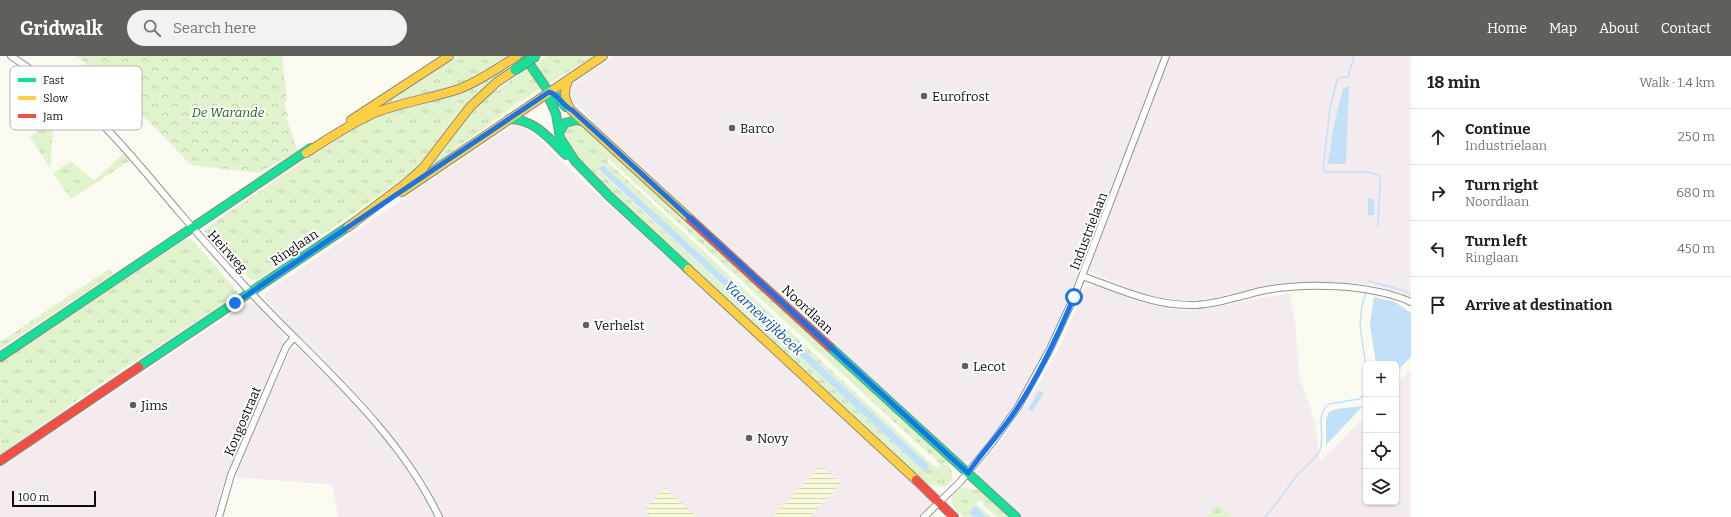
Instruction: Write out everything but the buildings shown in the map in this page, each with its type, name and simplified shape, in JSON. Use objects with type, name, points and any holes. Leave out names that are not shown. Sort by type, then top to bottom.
[{"type":"main road","points":[[0,356],[306,152],[352,119],[449,56]]},
{"type":"main road","name":"Noordlaan","points":[[524,56],[549,92],[553,93],[564,105],[572,110]]},
{"type":"main road","points":[[348,227],[405,184],[423,168],[470,107],[497,82],[536,56]]},
{"type":"main road","name":"Ringlaan","points":[[0,461],[603,56]]},
{"type":"main road","points":[[306,152],[377,112],[397,105],[459,89],[492,73],[513,58]]},
{"type":"main road","name":"Noordlaan","points":[[569,79],[565,85],[565,100],[582,121],[630,162],[1016,517]]},
{"type":"main road","name":"Noordlaan","points":[[549,92],[548,96],[556,114],[559,133],[563,144],[574,161]]},
{"type":"main road","name":"Noordlaan","points":[[508,119],[516,118],[529,122],[574,161],[610,197],[954,517]]},
{"type":"main road","points":[[559,133],[565,123],[576,120],[582,121]]},
{"type":"street","name":"Heirweg","points":[[11,56],[25,66]]},
{"type":"street","name":"Industrielaan","points":[[924,517],[968,473],[1014,413],[1034,381],[1063,324],[1166,56]]},
{"type":"street","name":"Heirweg","points":[[107,130],[192,228],[385,433],[408,465],[439,517]]},
{"type":"street","points":[[1082,276],[1152,301],[1167,304],[1198,305],[1231,300],[1263,291],[1323,286],[1372,290],[1397,296],[1411,302]]},
{"type":"street","name":"Kongostraat","points":[[219,517],[231,474],[286,347],[294,337]]},
{"type":"shaded area","points":[[614,56],[1163,56],[1055,332],[1018,400],[991,439],[973,460],[963,463],[761,281],[596,127],[593,121],[573,101],[570,94],[573,84]]},
{"type":"shaded area","points":[[1170,56],[1411,56],[1411,298],[1404,294],[1373,285],[1329,282],[1289,283],[1199,300],[1179,300],[1149,296],[1088,271]]},
{"type":"shaded area","points":[[515,124],[523,127],[541,141],[588,186],[929,496],[929,507],[918,517],[443,517],[428,486],[405,452],[264,298],[266,292]]},
{"type":"shaded area","points":[[1097,286],[1149,305],[1183,310],[1214,307],[1290,293],[1295,323],[1299,376],[1315,422],[1320,462],[1363,419],[1363,505],[1399,505],[1399,382],[1411,370],[1411,517],[1019,517],[978,476],[978,470],[1002,440],[1039,384],[1063,340],[1085,287]]},
{"type":"shaded area","points":[[249,302],[256,304],[280,328],[284,336],[284,342],[223,485],[214,517],[0,517],[0,468]]},
{"type":"shaded area","points":[[294,348],[300,350],[341,390],[383,437],[412,478],[436,517],[338,517],[333,486],[327,484],[233,477],[290,350]]},
{"type":"green space","name":"De Warande","points":[[77,56],[282,56],[287,101],[284,103],[288,116],[286,118],[298,151],[259,173],[191,165],[175,149],[176,147],[174,147],[142,115],[142,66],[88,66]]},
{"type":"green space","points":[[457,56],[507,56],[469,81],[382,106]]},
{"type":"green space","points":[[547,56],[594,56],[519,102],[420,175],[478,103]]},
{"type":"green space","points":[[505,69],[426,159],[411,173],[259,279],[250,279],[204,231],[206,228],[333,141],[368,120]]},
{"type":"green space","points":[[579,124],[589,131],[947,461],[952,471],[952,482],[945,487],[927,484],[624,204],[570,149],[564,134],[570,126]],"holes":[[[609,159],[939,463],[940,466],[938,468],[934,466],[607,161]],[[603,165],[930,466],[924,471],[598,170]]]},
{"type":"green space","points":[[38,130],[53,130],[50,168],[30,137]]},
{"type":"green space","points":[[124,153],[131,160],[71,199],[53,173],[71,161],[94,181]]},
{"type":"green space","points":[[190,238],[239,293],[99,385],[0,455],[0,362],[184,240]]},
{"type":"green space","points":[[109,269],[113,274],[0,349],[0,342]]},
{"type":"green space","points":[[821,465],[841,483],[810,517],[773,517]]},
{"type":"green space","points":[[961,487],[979,490],[1008,517],[997,517],[983,505],[982,500],[975,502],[991,517],[987,517],[975,506],[970,512],[974,517],[964,517],[955,509],[951,502],[953,496]]},
{"type":"green space","points":[[665,488],[697,517],[651,517],[644,510]]},
{"type":"green space","points":[[1218,504],[1232,517],[1206,517]]},
{"type":"water","points":[[1349,86],[1346,164],[1328,164],[1333,129],[1343,88]]},
{"type":"water","points":[[603,165],[930,466],[925,472],[598,169]]},
{"type":"water","points":[[1368,198],[1374,199],[1374,215],[1368,215]]},
{"type":"water","points":[[1374,297],[1395,302],[1411,313],[1411,357],[1399,369],[1399,361],[1376,361],[1370,324]]},
{"type":"water","points":[[1039,391],[1044,393],[1032,412],[1028,409]]},
{"type":"water","points":[[1363,406],[1326,445],[1326,419],[1329,412],[1336,409]]},
{"type":"water","points":[[975,506],[987,517],[974,517],[969,512]]},
{"type":"waterway","points":[[1354,56],[1348,77],[1340,77],[1337,80],[1330,108],[1323,169],[1325,172],[1368,172],[1379,175],[1378,226]]},
{"type":"waterway","name":"Vaarnewijkbeek","points":[[1369,281],[1405,291],[1411,295]]},
{"type":"waterway","name":"Vaarnewijkbeek","points":[[1365,361],[1360,326],[1362,305],[1366,293]]},
{"type":"waterway","name":"Vaarnewijkbeek","points":[[1265,517],[1297,475],[1318,454],[1322,438],[1322,414],[1329,404],[1359,399],[1363,396]]},
{"type":"traffic: fast","points":[[524,56],[549,92],[553,93],[566,107]]},
{"type":"traffic: fast","points":[[515,70],[536,56]]},
{"type":"traffic: fast","points":[[549,92],[548,96],[556,114],[560,138],[575,161],[610,197],[688,269]]},
{"type":"traffic: fast","points":[[509,119],[526,122],[534,126],[547,136],[566,155]]},
{"type":"traffic: fast","points":[[559,133],[565,123],[576,120],[583,121]]},
{"type":"traffic: fast","points":[[0,357],[311,148]]},
{"type":"traffic: fast","points":[[139,367],[352,224]]},
{"type":"traffic: fast","points":[[830,347],[1016,517]]},
{"type":"traffic: slow","points":[[351,120],[449,56]]},
{"type":"traffic: slow","points":[[306,153],[332,136],[368,116],[397,105],[439,95],[467,86],[517,56]]},
{"type":"traffic: slow","points":[[402,192],[603,56]]},
{"type":"traffic: slow","points":[[348,227],[405,184],[423,168],[470,107],[497,82],[515,70]]},
{"type":"traffic: slow","points":[[569,79],[565,95],[571,110],[690,219]]},
{"type":"traffic: slow","points":[[688,269],[916,480]]},
{"type":"traffic: jam","points":[[690,219],[830,347]]},
{"type":"traffic: jam","points":[[0,461],[139,367]]},
{"type":"traffic: jam","points":[[916,480],[954,517]]},
{"type":"place","name":"Eurofrost","points":[[924,96]]},
{"type":"place","name":"Barco","points":[[732,128]]},
{"type":"place","name":"Verhelst","points":[[586,325]]},
{"type":"place","name":"Lecot","points":[[965,366]]},
{"type":"place","name":"Jims","points":[[133,405]]},
{"type":"place","name":"Novy","points":[[749,438]]},
{"type":"route","points":[[235,303],[392,199],[549,92],[553,93],[567,108],[572,110],[582,121],[635,167],[968,473],[1018,407],[1034,381],[1063,324],[1074,297]]}]
